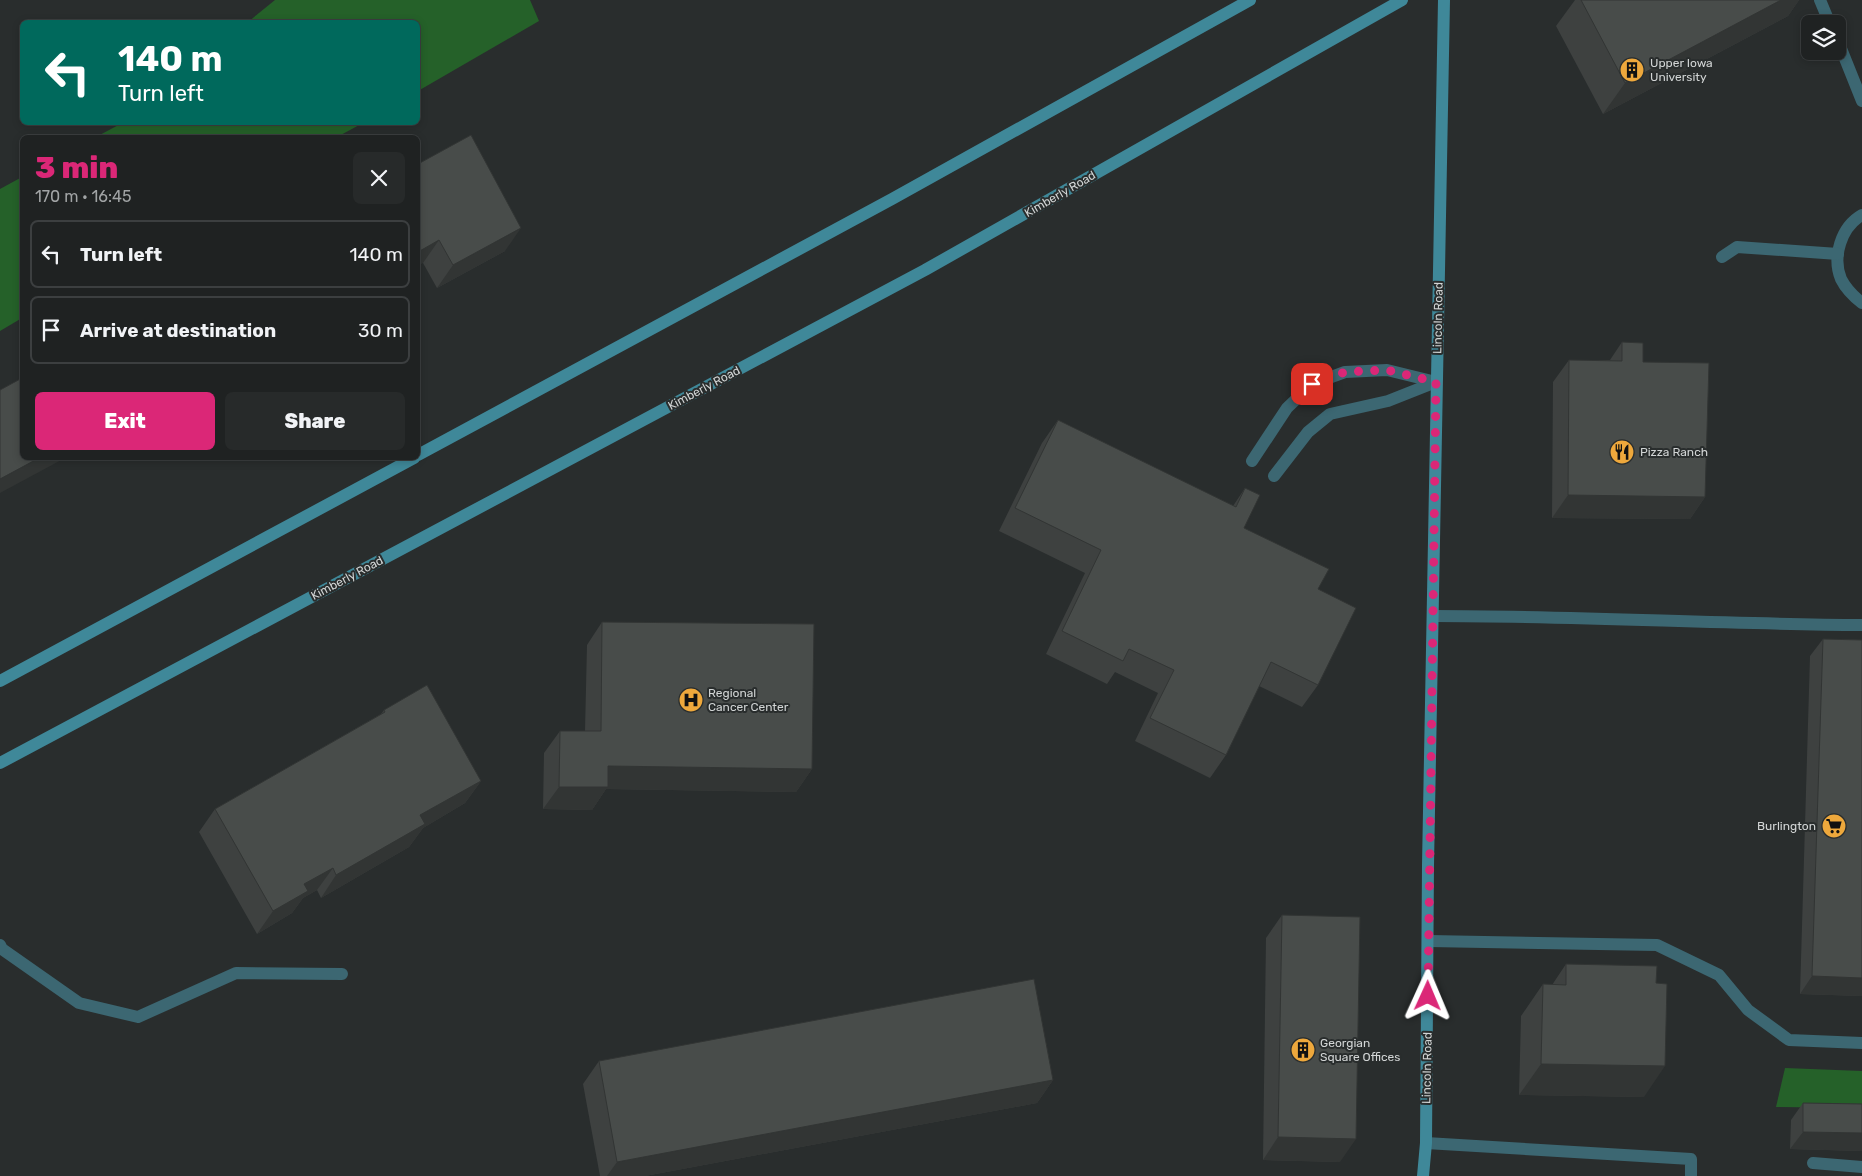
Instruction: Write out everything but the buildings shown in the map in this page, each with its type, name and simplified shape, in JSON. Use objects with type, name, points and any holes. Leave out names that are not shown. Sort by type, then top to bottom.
[{"type":"main road","points":[[420,455],[892,199],[1250,0]]},
{"type":"main road","name":"Kimberly Road","points":[[0,763],[925,270],[1402,0]]},
{"type":"main road","name":"Lincoln Road","points":[[1423,1176],[1426,1143],[1429,940],[1428,865],[1444,0]]},
{"type":"main road","points":[[0,681],[410,460]]},
{"type":"lane","points":[[1820,0],[1826,15]]},
{"type":"lane","points":[[1846,60],[1862,101]]},
{"type":"lane","points":[[1862,215],[1846,229],[1840,244],[1837,261],[1841,278],[1850,293],[1862,303]]},
{"type":"lane","points":[[1722,257],[1737,248],[1838,254]]},
{"type":"lane","points":[[1252,461],[1287,408],[1312,384],[1345,372],[1387,370],[1436,382]]},
{"type":"lane","points":[[1274,476],[1308,432],[1330,414],[1388,401],[1436,382]]},
{"type":"lane","points":[[1434,616],[1524,616],[1709,623],[1862,625]]},
{"type":"lane","points":[[1429,940],[1657,945],[1719,975],[1748,1010],[1789,1040],[1862,1043]]},
{"type":"lane","points":[[0,945],[2,949],[79,1002],[138,1017],[236,973],[342,974]]},
{"type":"lane","points":[[1426,1143],[1691,1159],[1691,1176]]},
{"type":"lane","points":[[1813,1163],[1862,1167]]},
{"type":"green space","points":[[275,0],[530,0],[539,21],[420,90],[420,20],[250,20]]},
{"type":"green space","points":[[118,125],[359,125],[341,135],[100,135]]},
{"type":"green space","points":[[20,178],[20,319],[0,331],[0,189]]},
{"type":"green space","points":[[1785,1068],[1862,1071],[1862,1108],[1776,1107]]},
{"type":"place","name":"Upper Iowa University","points":[[1632,70]]},
{"type":"place","name":"Pizza Ranch","points":[[1622,452]]},
{"type":"place","name":"Regional Cancer Center","points":[[691,700]]},
{"type":"place","name":"Burlington","points":[[1834,826]]},
{"type":"place","name":"Georgian Square Offices","points":[[1303,1050]]},
{"type":"route","points":[[1312,384],[1345,372],[1387,370],[1436,382],[1434,616],[1428,865],[1428,996]]}]
